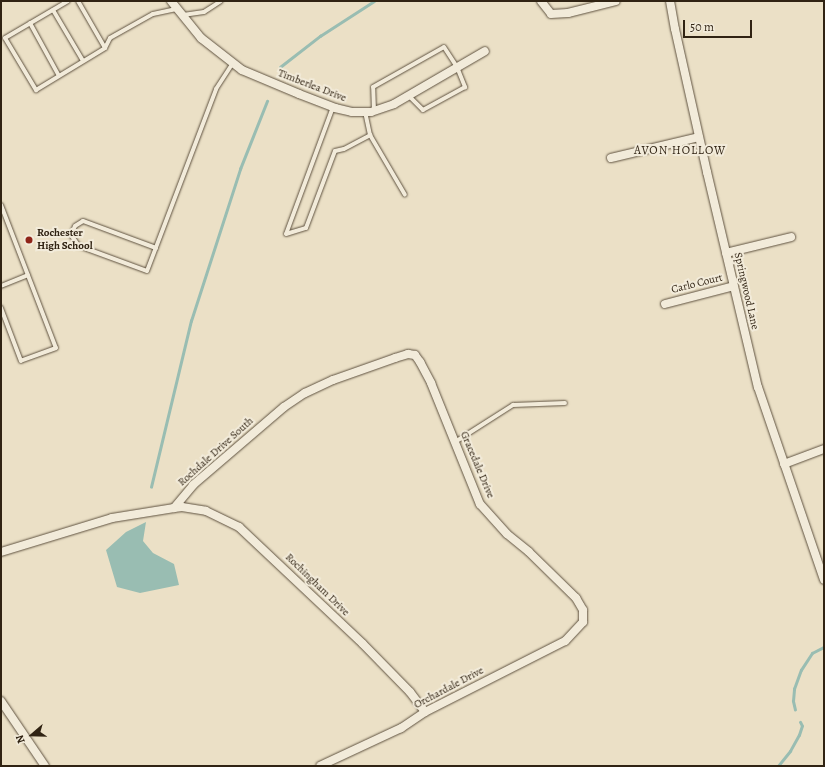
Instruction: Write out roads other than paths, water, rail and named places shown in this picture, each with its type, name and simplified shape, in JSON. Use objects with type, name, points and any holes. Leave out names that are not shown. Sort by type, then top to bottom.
[{"type":"street","name":"Timberlea Drive","points":[[171,1],[201,38],[242,70],[333,107],[352,112],[370,112],[394,104],[485,51]]},
{"type":"street","points":[[541,1],[551,14],[568,13],[616,1]]},
{"type":"street","name":"Springwood Lane","points":[[670,1],[699,137],[758,387],[824,580]]},
{"type":"street","points":[[611,158],[699,137]]},
{"type":"street","points":[[726,252],[791,237]]},
{"type":"street","name":"Carlo Court","points":[[665,304],[734,286]]},
{"type":"street","name":"Rochdale Drive South","points":[[174,508],[193,485],[284,407],[305,394],[333,380],[395,358],[408,354],[414,355]]},
{"type":"street","name":"Gracedale Drive","points":[[414,355],[420,362],[431,383],[480,504],[507,534],[529,552],[576,598],[583,610],[582,622]]},
{"type":"street","points":[[784,464],[824,448]]},
{"type":"street","name":"Rochingham Drive","points":[[174,508],[182,507],[206,511],[240,527],[363,644],[410,692],[425,712]]},
{"type":"street","points":[[1,552],[112,518],[174,508]]},
{"type":"street","name":"Orchardale Drive","points":[[320,766],[401,728],[425,712],[565,641],[582,622]]},
{"type":"street","points":[[1,701],[45,766]]},
{"type":"lane","points":[[68,1],[5,38],[36,90],[105,48],[110,38],[152,14],[204,12],[221,1]]},
{"type":"lane","points":[[78,1],[105,48]]},
{"type":"lane","points":[[52,10],[83,61]]},
{"type":"lane","points":[[30,23],[59,76]]},
{"type":"lane","points":[[406,195],[370,135],[370,112],[373,87],[444,47],[457,67],[465,87],[423,110],[409,96]]},
{"type":"lane","points":[[156,248],[83,221],[76,226],[71,235],[79,246],[147,271],[156,248],[213,95],[233,63]]},
{"type":"lane","points":[[333,107],[286,234],[306,228],[335,151],[344,149],[370,135]]},
{"type":"lane","points":[[1,205],[56,348],[21,362],[1,308]]},
{"type":"lane","points":[[1,286],[28,275]]},
{"type":"lane","points":[[455,442],[513,405],[565,403]]},
{"type":"water","points":[[146,522],[143,541],[153,553],[174,564],[179,585],[140,593],[117,587],[106,550],[126,532]]},
{"type":"waterway","points":[[280,67],[320,36],[374,1]]},
{"type":"waterway","points":[[151,487],[191,321],[240,169],[267,101]]},
{"type":"waterway","points":[[795,710],[793,701],[794,689],[801,670],[812,653],[824,647]]},
{"type":"waterway","points":[[778,766],[790,751],[799,735],[802,726],[800,722]]},
{"type":"place","name":"Rochester High School","points":[[29,240]]},
{"type":"district","name":"AVON HOLLOW","points":[[680,151]]}]
